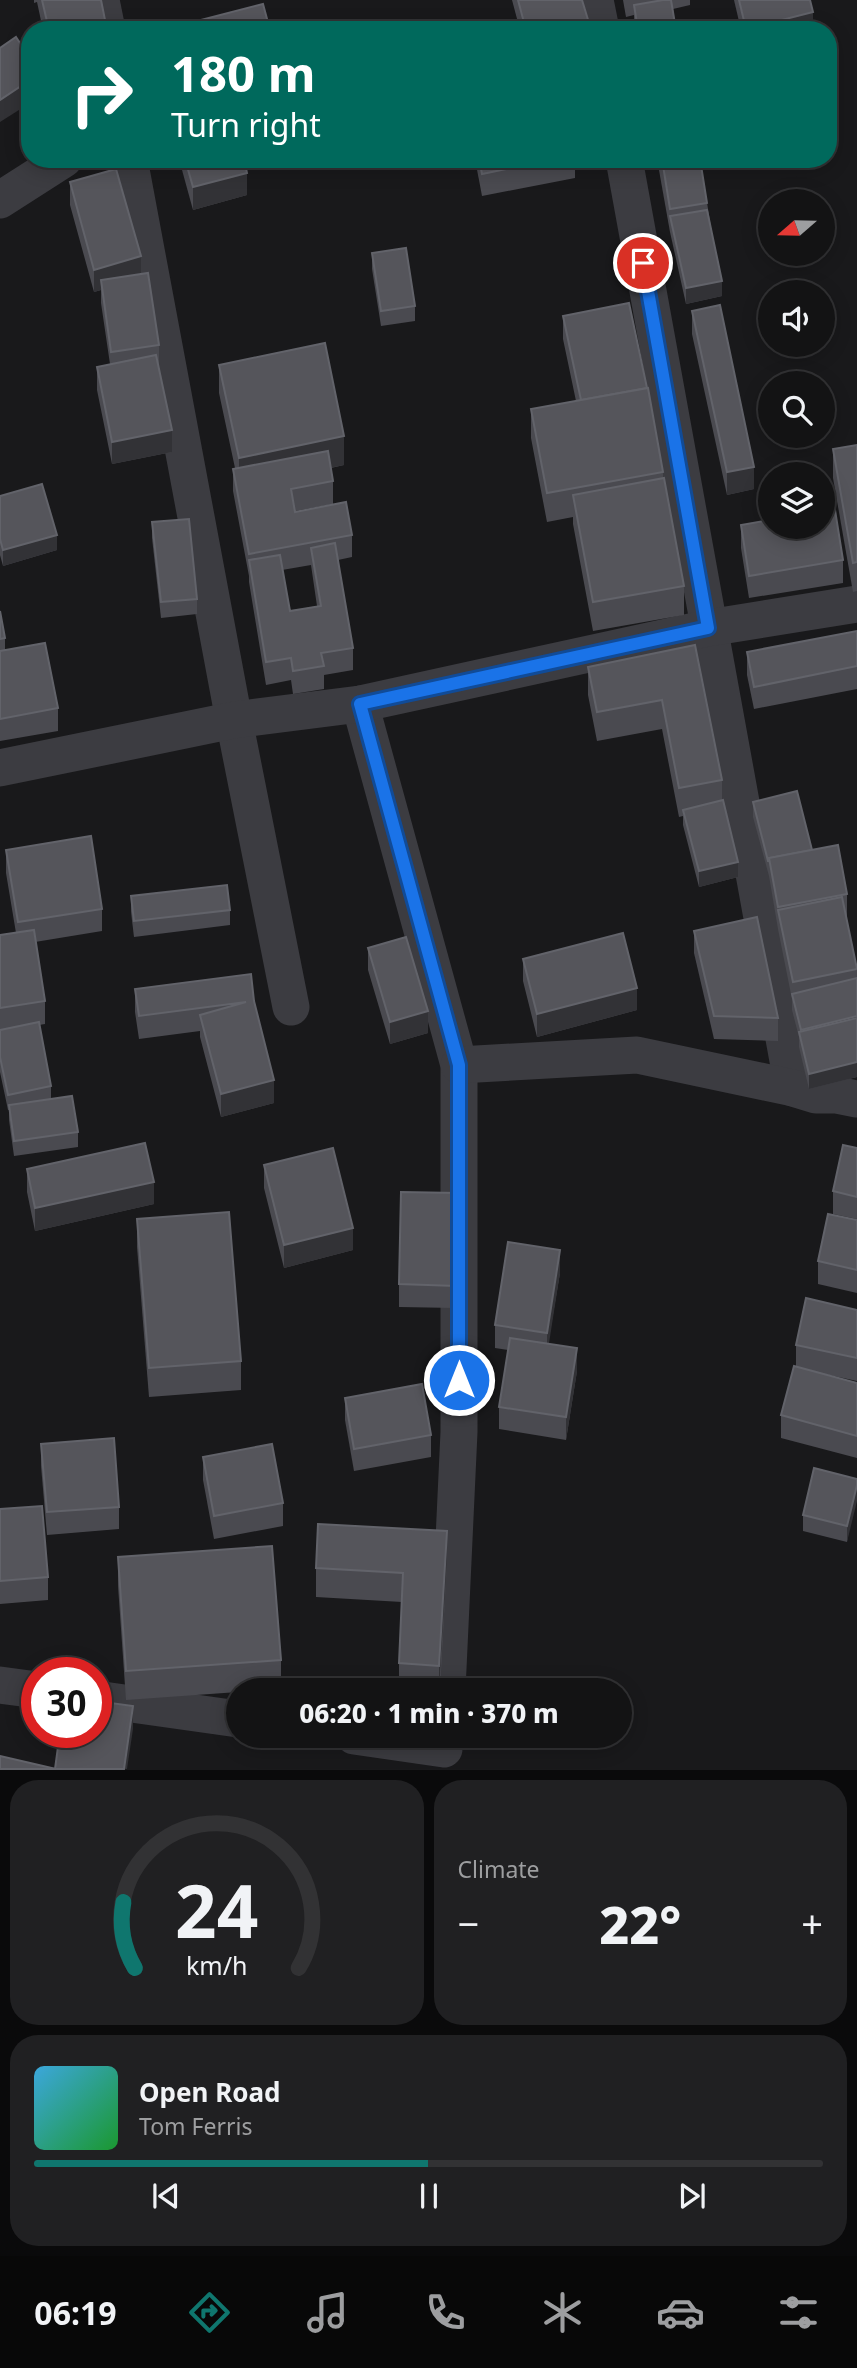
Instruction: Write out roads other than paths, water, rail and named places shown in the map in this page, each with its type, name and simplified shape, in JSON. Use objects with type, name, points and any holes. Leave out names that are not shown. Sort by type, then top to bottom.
[{"type":"street","points":[[101,0],[105,21]]},
{"type":"street","points":[[595,0],[599,21]]},
{"type":"street","points":[[0,200],[50,168]]},
{"type":"street","points":[[132,168],[234,720],[291,1007]]},
{"type":"street","points":[[626,168],[793,1088]]},
{"type":"street","points":[[0,768],[234,720],[360,704],[708,628],[857,604]]},
{"type":"street","points":[[360,704],[459,1065],[459,1432],[448,1678]]},
{"type":"street","points":[[459,1065],[637,1055],[793,1088],[816,1096],[837,1095],[857,1099]]},
{"type":"street","points":[[0,1685],[21,1688]]},
{"type":"street","points":[[112,1701],[226,1717]]},
{"type":"street","points":[[429,1748],[448,1751]]}]
